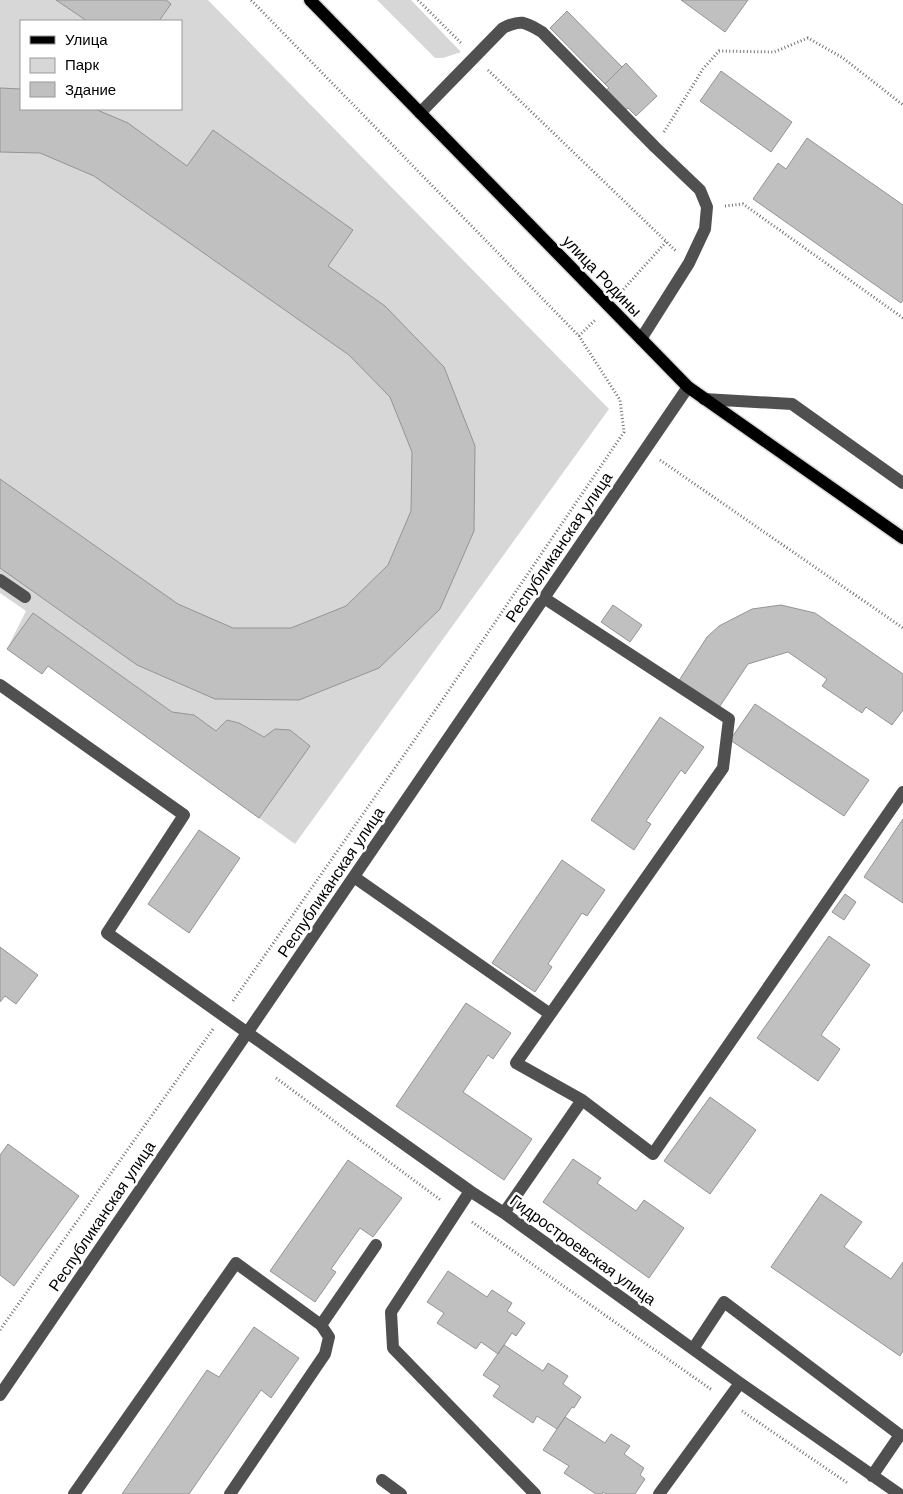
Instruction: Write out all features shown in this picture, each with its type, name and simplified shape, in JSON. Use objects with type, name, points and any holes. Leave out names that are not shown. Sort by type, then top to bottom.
[{"type":"main road","name":"улица Родины","points":[[310,0],[688,387],[903,538]]},
{"type":"street","points":[[420,113],[503,28],[515,22],[529,24],[542,32],[700,190],[707,208],[704,229],[689,263],[641,340]]},
{"type":"street","name":"Республиканская улица","points":[[0,1394],[688,387]]},
{"type":"street","points":[[704,399],[792,404],[903,483]]},
{"type":"street","points":[[0,580],[25,598]]},
{"type":"street","points":[[544,598],[729,719],[723,768],[516,1062],[582,1100],[653,1154],[903,792]]},
{"type":"street","name":"Гидростроевская улица","points":[[0,685],[184,815],[106,933],[899,1494]]},
{"type":"street","points":[[354,877],[550,1014]]},
{"type":"street","points":[[504,1213],[582,1100]]},
{"type":"street","points":[[470,1191],[391,1312],[393,1348],[522,1489],[535,1494]]},
{"type":"street","points":[[321,1325],[376,1245]]},
{"type":"street","points":[[74,1494],[236,1263],[321,1325],[329,1337],[325,1354],[230,1494]]},
{"type":"street","points":[[692,1349],[724,1302],[900,1435],[872,1476]]},
{"type":"street","points":[[659,1494],[740,1383]]},
{"type":"street","points":[[382,1480],[401,1494]]},
{"type":"path","points":[[0,1330],[223,1015],[443,698],[624,432],[620,400],[580,336],[251,0]]},
{"type":"path","points":[[418,0],[474,57],[689,263]]},
{"type":"path","points":[[655,147],[703,68],[719,51],[774,52],[808,38],[842,58],[903,105]]},
{"type":"path","points":[[707,208],[743,204],[903,318]]},
{"type":"path","points":[[580,336],[666,242]]},
{"type":"path","points":[[624,432],[645,450],[903,628]]},
{"type":"path","points":[[273,1076],[457,1212],[856,1488]]},
{"type":"green space","points":[[0,0],[208,0],[609,409],[295,844],[48,666],[42,674],[7,649],[26,611],[0,593]]},
{"type":"green space","points":[[377,0],[411,0],[461,52],[443,58],[435,58]]},
{"type":"building","points":[[56,0],[166,0],[171,4],[160,20],[86,20]]},
{"type":"building","points":[[681,0],[748,0],[725,32]]},
{"type":"building","points":[[567,11],[622,67],[605,84],[550,28]]},
{"type":"building","points":[[626,63],[657,96],[636,116],[628,108],[625,110],[606,90],[609,88],[605,84]]},
{"type":"building","points":[[721,71],[792,122],[771,152],[700,101]]},
{"type":"building","points":[[0,88],[20,89],[20,110],[97,110],[128,123],[187,166],[213,130],[353,230],[328,266],[385,306],[444,367],[475,446],[474,531],[440,609],[379,668],[299,700],[215,699],[137,665],[0,568],[0,479],[178,604],[233,628],[291,628],[346,606],[388,565],[411,511],[412,452],[390,397],[349,355],[94,176],[40,153],[0,152]]},
{"type":"building","points":[[807,138],[903,205],[903,300],[901,303],[753,199],[778,163],[786,169]]},
{"type":"building","points":[[613,605],[642,625],[630,642],[601,622]]},
{"type":"building","points":[[781,605],[815,613],[903,674],[903,710],[892,725],[866,707],[862,713],[822,686],[827,679],[788,652],[748,664],[718,709],[678,682],[707,637],[719,626],[752,609]]},
{"type":"building","points":[[33,613],[172,712],[194,715],[216,731],[227,720],[239,723],[264,737],[275,729],[290,730],[310,746],[259,818],[48,666],[42,674],[7,649]]},
{"type":"building","points":[[755,704],[869,780],[844,816],[730,740]]},
{"type":"building","points":[[660,717],[704,747],[685,774],[681,770],[646,821],[651,824],[634,850],[591,820]]},
{"type":"building","points":[[903,819],[903,903],[864,877]]},
{"type":"building","points":[[199,830],[240,858],[189,933],[148,904]]},
{"type":"building","points":[[562,860],[605,890],[587,916],[582,913],[548,964],[552,967],[535,992],[492,963]]},
{"type":"building","points":[[845,894],[856,902],[844,920],[832,912]]},
{"type":"building","points":[[829,936],[870,965],[821,1035],[840,1049],[818,1081],[757,1038]]},
{"type":"building","points":[[0,947],[38,975],[16,1004],[5,996],[0,1002]]},
{"type":"building","points":[[466,1003],[511,1033],[493,1059],[488,1055],[463,1092],[532,1139],[504,1180],[396,1106]]},
{"type":"building","points":[[710,1097],[756,1130],[710,1194],[664,1161]]},
{"type":"building","points":[[8,1144],[79,1196],[14,1286],[0,1275],[0,1155]]},
{"type":"building","points":[[573,1159],[601,1178],[597,1183],[636,1211],[644,1200],[684,1228],[649,1278],[543,1202]]},
{"type":"building","points":[[348,1160],[402,1198],[373,1237],[360,1228],[331,1269],[336,1272],[315,1302],[270,1271]]},
{"type":"building","points":[[821,1194],[862,1222],[844,1247],[891,1279],[903,1262],[903,1351],[900,1356],[771,1267]]},
{"type":"building","points":[[448,1271],[487,1297],[492,1290],[512,1303],[507,1311],[525,1323],[516,1336],[512,1333],[498,1354],[481,1342],[476,1349],[437,1323],[444,1313],[427,1302]]},
{"type":"building","points":[[254,1327],[299,1358],[271,1398],[261,1390],[189,1494],[122,1494],[207,1370],[219,1377]]},
{"type":"building","points":[[504,1345],[543,1371],[548,1363],[568,1376],[563,1384],[581,1397],[557,1429],[537,1416],[533,1423],[493,1396],[500,1386],[483,1375]]},
{"type":"building","points":[[565,1417],[605,1443],[611,1434],[630,1446],[624,1454],[644,1468],[640,1475],[645,1479],[635,1494],[606,1494],[603,1492],[602,1494],[596,1494],[564,1473],[569,1466],[543,1450]]}]
